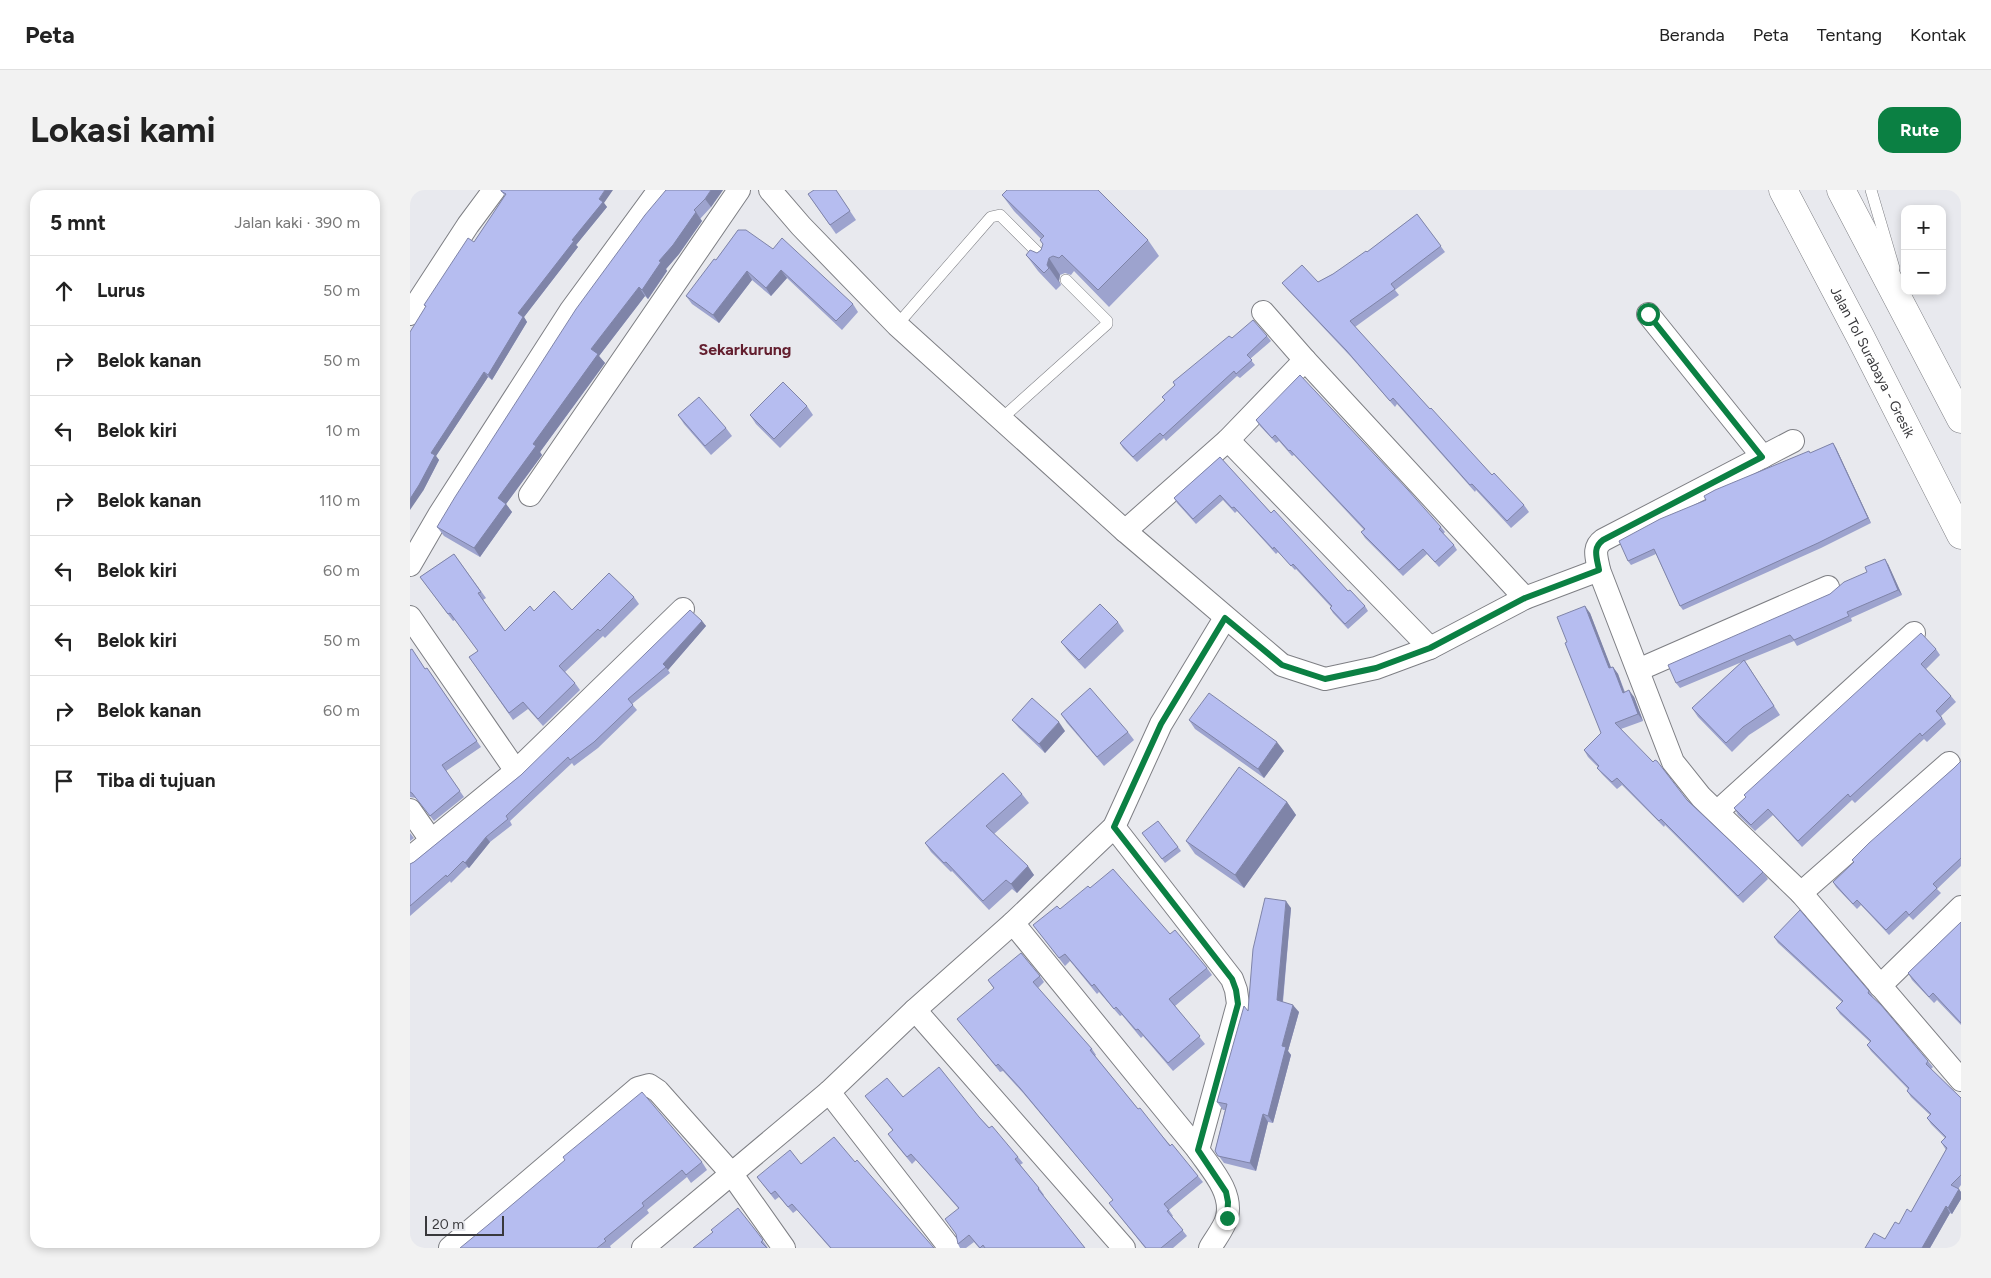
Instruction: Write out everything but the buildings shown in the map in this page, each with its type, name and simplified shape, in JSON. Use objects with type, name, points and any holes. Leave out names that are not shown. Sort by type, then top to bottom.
[{"type":"highway","name":"Jalan Tol Surabaya - Gresik","points":[[1783,190],[1862,338],[1961,535]]},
{"type":"highway","points":[[1841,190],[1961,419]]},
{"type":"street","points":[[410,314],[494,190]]},
{"type":"street","points":[[410,565],[439,515],[571,310],[659,190]]},
{"type":"street","points":[[530,495],[739,190]]},
{"type":"street","points":[[770,190],[801,226],[897,326],[1125,531],[1282,665],[1325,679],[1376,668],[1430,648],[1525,598],[1599,570]]},
{"type":"street","points":[[1263,312],[1525,598]]},
{"type":"street","points":[[1648,314],[1762,457]]},
{"type":"street","points":[[1125,531],[1228,440],[1305,360]]},
{"type":"street","points":[[1228,440],[1430,648]]},
{"type":"street","points":[[1793,441],[1603,540],[1597,544],[1596,551],[1599,570],[1673,762],[1701,797],[1801,894],[1960,1077]]},
{"type":"street","points":[[1638,670],[1828,587]]},
{"type":"street","points":[[410,858],[516,771],[683,609]]},
{"type":"street","points":[[410,617],[516,771]]},
{"type":"street","points":[[643,1248],[829,1092],[915,1010],[1013,923],[1114,827],[1161,724],[1225,618]]},
{"type":"street","points":[[1717,812],[1914,633]]},
{"type":"street","points":[[1801,894],[1949,763]]},
{"type":"street","points":[[410,810],[431,840]]},
{"type":"street","points":[[1114,827],[1232,979],[1236,990],[1238,1004],[1198,1150]]},
{"type":"street","points":[[1880,986],[1961,907]]},
{"type":"street","points":[[1013,923],[1198,1150],[1226,1192],[1228,1202],[1227,1218],[1210,1248]]},
{"type":"street","points":[[915,1010],[1124,1248]]},
{"type":"street","points":[[450,1248],[638,1088],[649,1085],[658,1091],[731,1173],[784,1248]]},
{"type":"street","points":[[829,1092],[950,1248]]},
{"type":"lane","points":[[1871,190],[1908,316]]},
{"type":"lane","points":[[897,326],[991,217],[1000,215],[1047,262]]},
{"type":"lane","points":[[1000,420],[1107,324],[1107,321],[1066,280]]},
{"type":"district","name":"Sekarkurung","points":[[745,349]]},
{"type":"route","points":[[1227,1218],[1228,1202],[1226,1192],[1198,1150],[1238,1004],[1236,990],[1232,979],[1114,827],[1161,724],[1225,618],[1282,665],[1325,679],[1376,668],[1430,648],[1525,598],[1599,570],[1596,551],[1597,544],[1762,457],[1648,314]]}]
